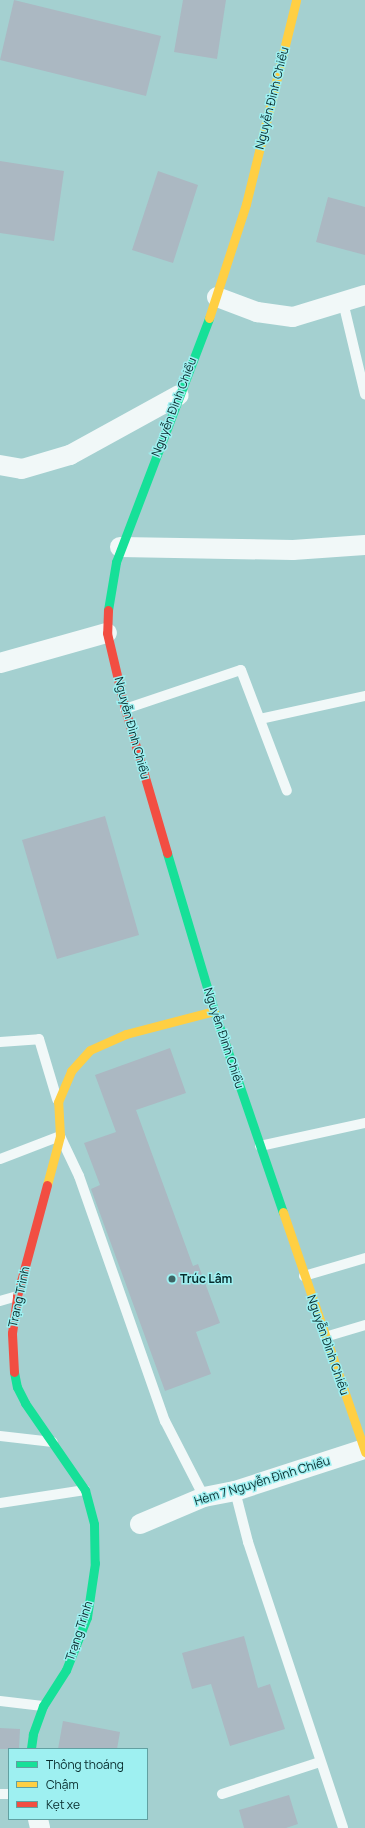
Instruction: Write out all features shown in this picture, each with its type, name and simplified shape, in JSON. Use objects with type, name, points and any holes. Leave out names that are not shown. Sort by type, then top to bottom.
[{"type":"main road","name":"Nguyễn Đình Chiểu","points":[[296,0],[246,204],[217,297],[120,547],[108,597],[107,633],[125,709],[214,1011],[364,1451]]},
{"type":"main road","name":"Trạng Trình","points":[[32,1748],[33,1734],[43,1706],[66,1670],[87,1617],[93,1586],[94,1524],[85,1490],[54,1442],[25,1403],[17,1387],[12,1364],[12,1333],[17,1296],[60,1136],[58,1102],[71,1071],[90,1050],[126,1034],[214,1011]]},
{"type":"street","points":[[217,297],[257,312],[293,317],[365,295]]},
{"type":"street","points":[[0,466],[22,469],[70,455],[179,395]]},
{"type":"street","points":[[120,547],[293,550],[365,544]]},
{"type":"street","points":[[0,663],[107,633]]},
{"type":"street","name":"Hẻm 7 Nguyễn Đình Chiểu","points":[[140,1524],[204,1497],[235,1491],[364,1451]]},
{"type":"lane","points":[[343,302],[365,394]]},
{"type":"lane","points":[[125,709],[241,670],[287,791]]},
{"type":"lane","points":[[260,719],[365,696]]},
{"type":"lane","points":[[0,1042],[39,1039],[58,1102]]},
{"type":"lane","points":[[260,1146],[365,1123]]},
{"type":"lane","points":[[0,1159],[60,1136],[79,1176],[165,1421],[204,1497]]},
{"type":"lane","points":[[304,1276],[365,1258]]},
{"type":"lane","points":[[0,1301],[17,1296]]},
{"type":"lane","points":[[325,1337],[365,1325]]},
{"type":"lane","points":[[0,1436],[54,1442]]},
{"type":"lane","points":[[0,1503],[85,1490]]},
{"type":"lane","points":[[235,1491],[248,1542],[343,1828]]},
{"type":"lane","points":[[0,1701],[43,1706]]},
{"type":"lane","points":[[222,1794],[320,1762]]},
{"type":"building","points":[[14,0],[161,36],[146,96],[0,60]]},
{"type":"building","points":[[183,0],[226,0],[217,59],[174,52]]},
{"type":"building","points":[[0,161],[64,171],[54,241],[0,233]]},
{"type":"building","points":[[158,171],[198,185],[173,263],[132,250]]},
{"type":"building","points":[[328,197],[365,207],[365,255],[316,242]]},
{"type":"building","points":[[105,816],[139,935],[57,959],[22,840]]},
{"type":"building","points":[[170,1048],[186,1093],[136,1110],[193,1266],[198,1264],[220,1323],[196,1332],[211,1374],[165,1391],[91,1189],[100,1185],[84,1143],[116,1132],[95,1075]]},
{"type":"building","points":[[244,1636],[258,1688],[270,1684],[285,1729],[230,1746],[211,1684],[192,1689],[182,1653]]},
{"type":"building","points":[[63,1721],[120,1732],[117,1748],[58,1748]]},
{"type":"building","points":[[0,1728],[20,1729],[19,1748],[0,1749]]},
{"type":"building","points":[[289,1795],[298,1824],[286,1828],[244,1828],[239,1810]]},
{"type":"traffic: fast","points":[[108,610],[116,562],[209,318]]},
{"type":"traffic: fast","points":[[167,853],[214,1011],[283,1212]]},
{"type":"traffic: fast","points":[[14,1372],[17,1387],[25,1403],[85,1490],[94,1524],[95,1563],[87,1617],[66,1670],[43,1706],[33,1734],[31,1748]]},
{"type":"traffic: slow","points":[[209,318],[246,204],[296,0]]},
{"type":"traffic: slow","points":[[47,1185],[60,1136],[58,1102],[71,1071],[90,1050],[126,1034],[214,1011]]},
{"type":"traffic: slow","points":[[283,1212],[365,1452]]},
{"type":"traffic: jam","points":[[108,610],[107,633],[125,709],[167,853]]},
{"type":"traffic: jam","points":[[14,1372],[12,1333],[17,1296],[47,1185]]},
{"type":"place","name":"Trúc Lâm","points":[[172,1279]]}]
